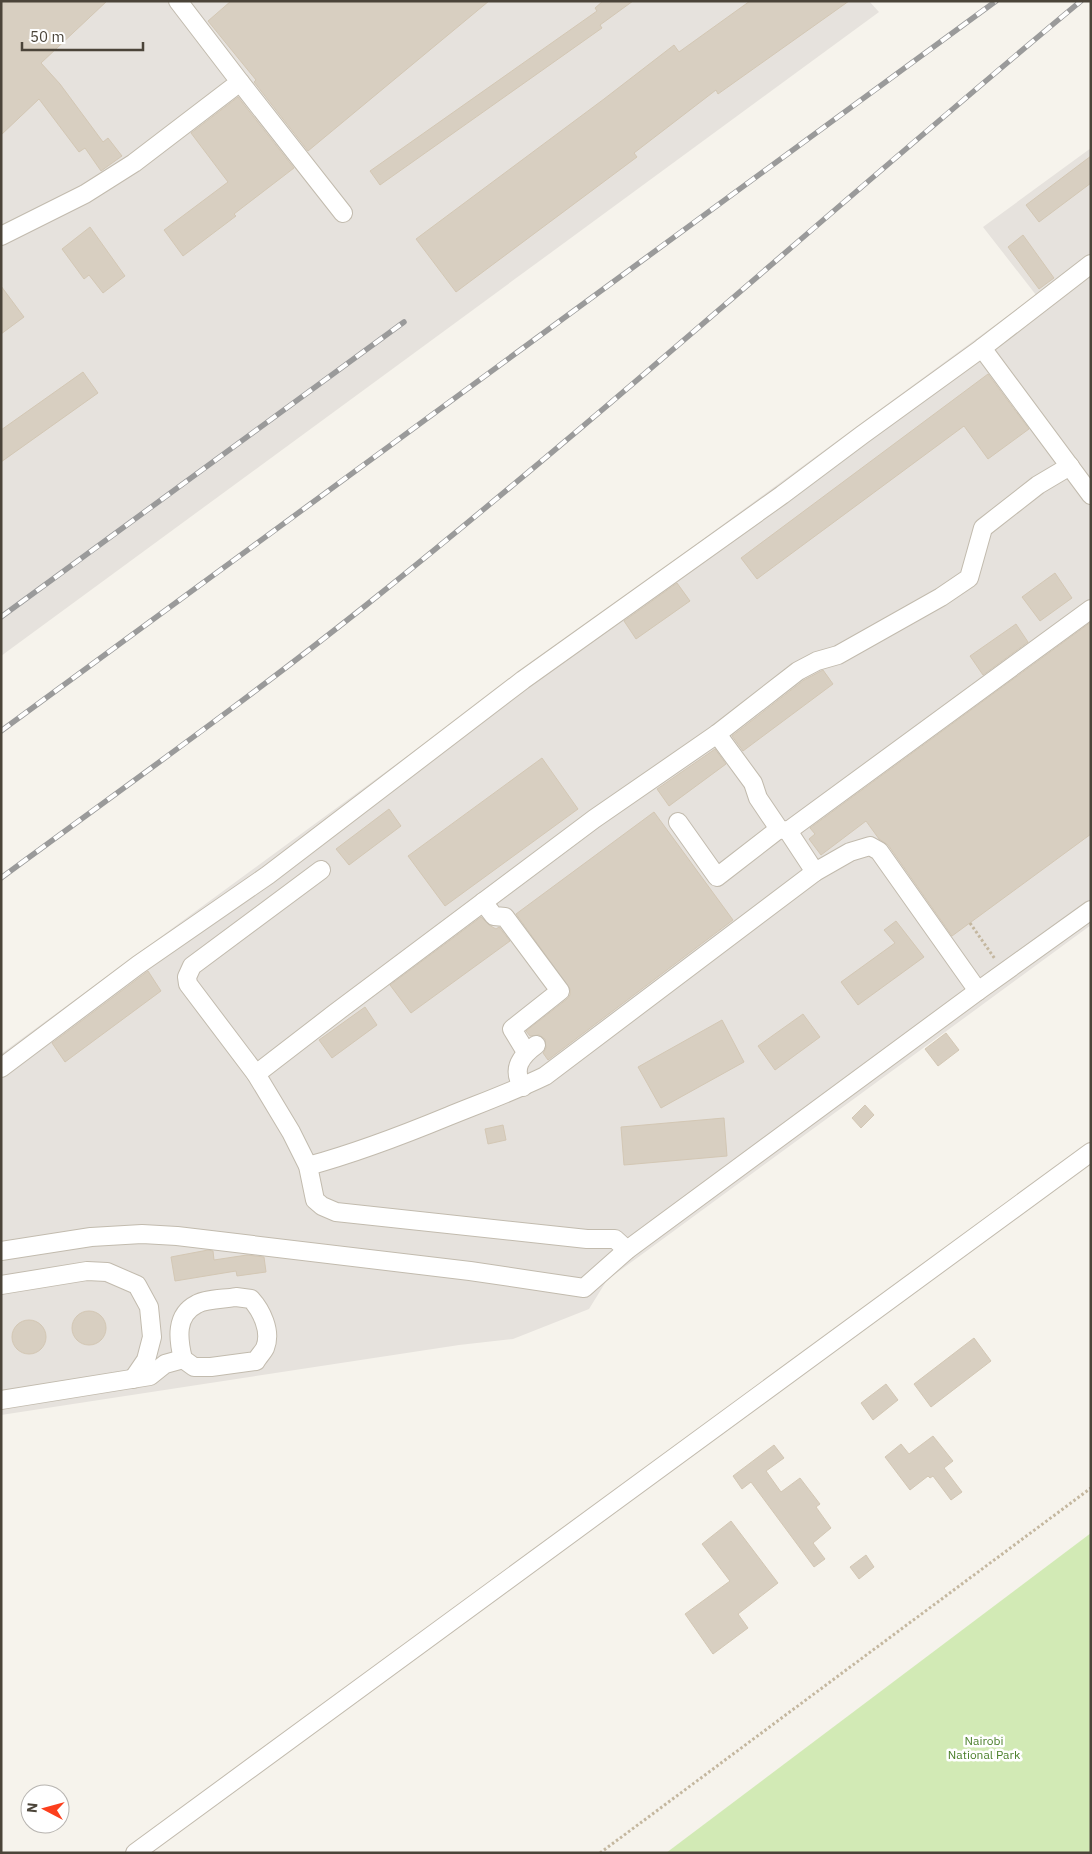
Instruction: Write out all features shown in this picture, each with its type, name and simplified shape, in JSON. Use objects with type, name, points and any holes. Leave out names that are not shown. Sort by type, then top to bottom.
[{"type":"lane","points":[[178,1],[342,214]]},
{"type":"lane","points":[[1,236],[85,194],[117,173],[240,82]]},
{"type":"lane","points":[[1,1068],[138,965],[268,875],[523,680],[782,495],[982,348],[1091,264]]},
{"type":"lane","points":[[982,348],[1091,495]]},
{"type":"lane","points":[[256,1074],[594,820],[718,734],[798,671],[817,661],[838,655],[941,597],[969,578],[982,528],[1038,485],[1070,466]]},
{"type":"lane","points":[[678,822],[717,877],[1091,609]]},
{"type":"lane","points":[[718,734],[753,783],[758,798],[815,872]]},
{"type":"lane","points":[[308,1166],[354,1153],[523,1087],[545,1076],[815,872],[850,852],[870,846],[879,851],[978,991]]},
{"type":"lane","points":[[322,870],[192,966],[187,977],[188,984],[256,1074],[291,1132],[308,1166],[315,1200],[322,1206],[336,1212],[587,1239],[615,1239],[627,1250]]},
{"type":"lane","points":[[483,902],[494,916],[505,917],[560,992],[512,1029],[531,1048],[518,1066],[518,1079],[523,1087]]},
{"type":"lane","points":[[1,1251],[91,1237],[151,1234],[470,1271],[584,1288],[627,1250],[1091,910]]},
{"type":"lane","points":[[135,1853],[1091,1152]]},
{"type":"lane","points":[[1,1284],[87,1271],[108,1272],[137,1286],[149,1307],[152,1338],[146,1360],[133,1378]]},
{"type":"lane","points":[[236,1297],[251,1298],[260,1310],[267,1333],[265,1347],[256,1361],[211,1367],[194,1367],[183,1359],[179,1328],[184,1314],[197,1303],[236,1297]]},
{"type":"lane","points":[[1,1400],[150,1376],[165,1364],[183,1359]]},
{"type":"path","points":[[970,923],[1004,972]]},
{"type":"path","points":[[600,1853],[1091,1488]]},
{"type":"shaded area","points":[[1,1],[869,1],[879,12],[1,656]]},
{"type":"shaded area","points":[[1091,148],[1091,925],[607,1280],[589,1309],[513,1339],[459,1345],[1,1415],[1,1054],[1036,295],[983,227]]},
{"type":"green space","name":"Nairobi National Park","points":[[1091,1533],[1091,1853],[666,1853]]},
{"type":"building","points":[[1,1],[107,1],[41,63],[60,84],[103,142],[108,138],[122,156],[101,171],[85,148],[79,152],[39,99],[1,135]]},
{"type":"building","points":[[231,1],[489,1],[308,151],[254,82],[256,80],[208,21]]},
{"type":"building","points":[[603,1],[633,1],[600,25],[602,28],[380,185],[370,171],[597,11],[595,8]]},
{"type":"building","points":[[750,1],[849,1],[718,94],[716,90],[634,153],[637,157],[456,292],[416,239],[674,45],[679,52]]},
{"type":"building","points":[[238,97],[294,168],[234,214],[236,216],[183,256],[164,230],[228,182],[191,133]]},
{"type":"building","points":[[1091,156],[1091,183],[1039,222],[1026,205]]},
{"type":"building","points":[[90,227],[125,276],[103,293],[89,275],[84,279],[62,249]]},
{"type":"building","points":[[1023,235],[1054,278],[1039,289],[1008,247]]},
{"type":"building","points":[[1,286],[24,317],[1,334]]},
{"type":"building","points":[[83,372],[98,393],[1,462],[1,430]]},
{"type":"building","points":[[988,374],[1029,429],[988,459],[964,426],[757,579],[741,558]]},
{"type":"building","points":[[1055,573],[1072,598],[1040,621],[1022,597]]},
{"type":"building","points":[[677,583],[690,601],[636,639],[624,621]]},
{"type":"building","points":[[1091,622],[1091,834],[952,936],[888,845],[879,839],[866,821],[821,855],[809,839],[815,834],[810,828]]},
{"type":"building","points":[[1016,624],[1028,642],[983,675],[970,656]]},
{"type":"building","points":[[823,670],[833,684],[743,751],[732,736],[804,680]]},
{"type":"building","points":[[715,749],[726,764],[669,806],[657,789]]},
{"type":"building","points":[[542,758],[578,809],[445,906],[408,856]]},
{"type":"building","points":[[389,809],[401,826],[349,865],[336,849]]},
{"type":"building","points":[[654,812],[733,920],[548,1060],[543,1053],[546,1048],[545,1039],[539,1035],[530,1036],[526,1031],[567,999],[570,995],[570,989],[516,914]]},
{"type":"building","points":[[481,917],[496,929],[499,927],[510,941],[411,1013],[390,985]]},
{"type":"building","points":[[896,921],[924,957],[858,1005],[841,982],[895,943],[884,930]]},
{"type":"building","points":[[148,971],[161,991],[65,1062],[52,1043]]},
{"type":"building","points":[[365,1007],[377,1025],[332,1058],[319,1040]]},
{"type":"building","points":[[803,1014],[820,1037],[775,1070],[758,1046]]},
{"type":"building","points":[[722,1020],[744,1062],[661,1108],[638,1067]]},
{"type":"building","points":[[946,1033],[959,1050],[938,1066],[925,1049]]},
{"type":"building","points":[[865,1105],[874,1115],[861,1128],[852,1118]]},
{"type":"building","points":[[724,1118],[727,1156],[624,1165],[621,1127]]},
{"type":"building","points":[[503,1125],[506,1140],[488,1144],[485,1129]]},
{"type":"building","points":[[208,1250],[213,1251],[214,1260],[247,1255],[264,1257],[266,1272],[237,1276],[236,1271],[175,1281],[171,1257]]},
{"type":"building","points":[[89,1311],[101,1316],[106,1328],[101,1340],[89,1345],[77,1340],[72,1328],[77,1316]]},
{"type":"building","points":[[29,1320],[41,1325],[46,1337],[41,1349],[29,1354],[17,1349],[12,1337],[17,1325]]},
{"type":"building","points":[[974,1338],[991,1361],[931,1407],[914,1384]]},
{"type":"building","points":[[886,1384],[898,1400],[873,1420],[861,1403]]},
{"type":"building","points":[[933,1436],[953,1461],[944,1468],[962,1492],[951,1500],[933,1476],[930,1478],[928,1476],[910,1490],[885,1457],[901,1444],[909,1454]]},
{"type":"building","points":[[774,1445],[784,1458],[766,1471],[781,1492],[800,1478],[820,1504],[816,1507],[831,1528],[813,1543],[825,1559],[814,1567],[751,1482],[742,1489],[733,1476]]},
{"type":"building","points":[[731,1521],[778,1583],[738,1614],[748,1628],[713,1654],[685,1614],[730,1581],[702,1544]]},
{"type":"building","points":[[866,1555],[874,1567],[859,1579],[850,1567]]},
{"type":"railway","points":[[1,731],[996,1]]},
{"type":"railway","points":[[1,878],[276,676],[365,606],[635,382],[1081,1]]},
{"type":"railway","points":[[1,617],[404,322]]}]
